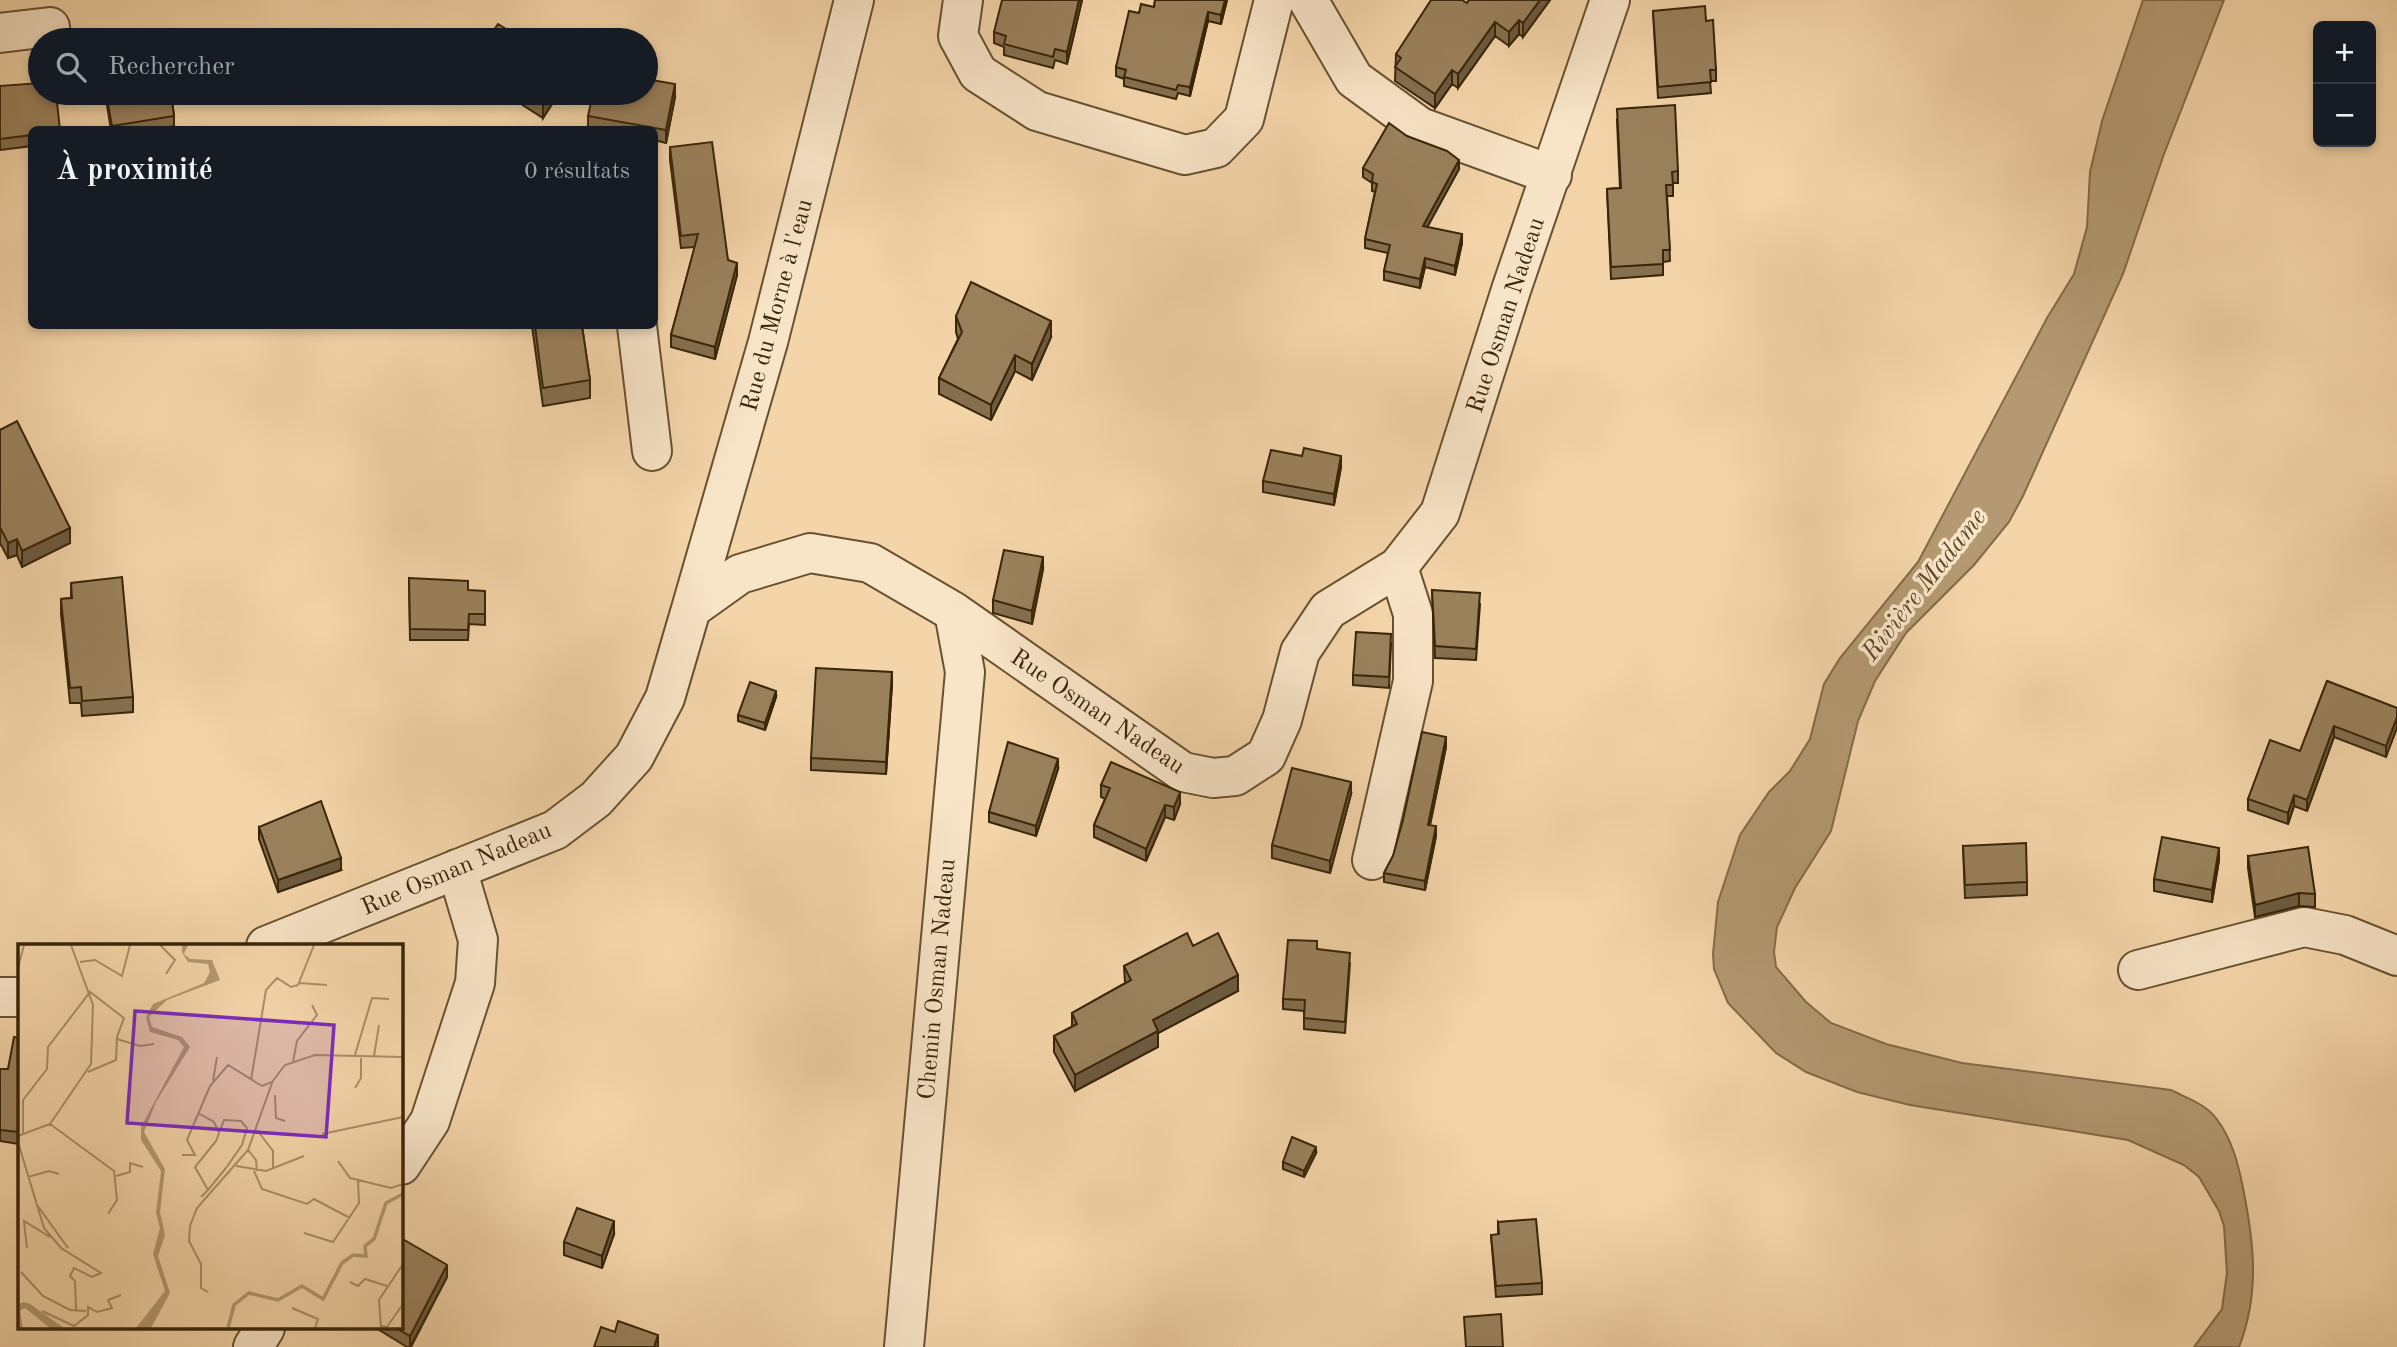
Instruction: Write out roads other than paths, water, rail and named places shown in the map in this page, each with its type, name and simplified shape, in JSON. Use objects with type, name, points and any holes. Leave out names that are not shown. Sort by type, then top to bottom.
[{"type":"street","points":[[962,0],[958,36],[978,72],[1037,111],[1185,155],[1216,148],[1244,118],[1273,0]]},
{"type":"street","points":[[1308,0],[1354,79],[1420,127],[1552,175]]},
{"type":"street","name":"Rue Osman Nadeau","points":[[270,944],[555,830],[596,799],[634,757],[665,698],[691,609],[740,574],[810,553],[870,563],[954,612],[1182,772],[1213,778],[1235,776],[1266,756],[1282,720],[1300,652],[1328,610],[1398,568],[1440,513],[1511,290],[1610,0]]},
{"type":"street","name":"Rue du Morne à l'eau","points":[[691,609],[768,342],[842,8]]},
{"type":"street","points":[[42,28],[50,27]]},
{"type":"street","points":[[0,33],[28,30]]},
{"type":"street","points":[[637,329],[652,451]]},
{"type":"street","points":[[1373,860],[1413,681],[1413,614],[1398,568]]},
{"type":"street","name":"Chemin Osman Nadeau","points":[[904,1347],[965,672],[954,612]]},
{"type":"street","points":[[402,1163],[430,1121],[475,983],[478,940],[457,869]]},
{"type":"street","points":[[2138,970],[2304,927],[2345,935],[2397,956]]},
{"type":"street","points":[[0,997],[18,997]]},
{"type":"street","points":[[253,1347],[264,1330]]},
{"type":"water","name":"Rivière Madame","points":[[2143,0],[2224,0],[2164,154],[2123,274],[2023,496],[2009,522],[1974,565],[1906,633],[1875,681],[1858,721],[1831,831],[1795,888],[1777,927],[1774,952],[1776,967],[1806,1002],[1831,1023],[1886,1044],[1962,1063],[2171,1090],[2207,1109],[2222,1126],[2234,1152],[2250,1228],[2252,1287],[2246,1327],[2239,1347],[2194,1347],[2222,1309],[2227,1273],[2224,1226],[2219,1211],[2199,1177],[2184,1165],[2128,1140],[1910,1105],[1857,1092],[1806,1072],[1776,1053],[1728,1003],[1714,969],[1718,902],[1740,835],[1769,792],[1790,771],[1810,739],[1824,684],[1840,658],[1918,562],[2047,318],[2074,274],[2087,227],[2090,172],[2102,121]]}]
